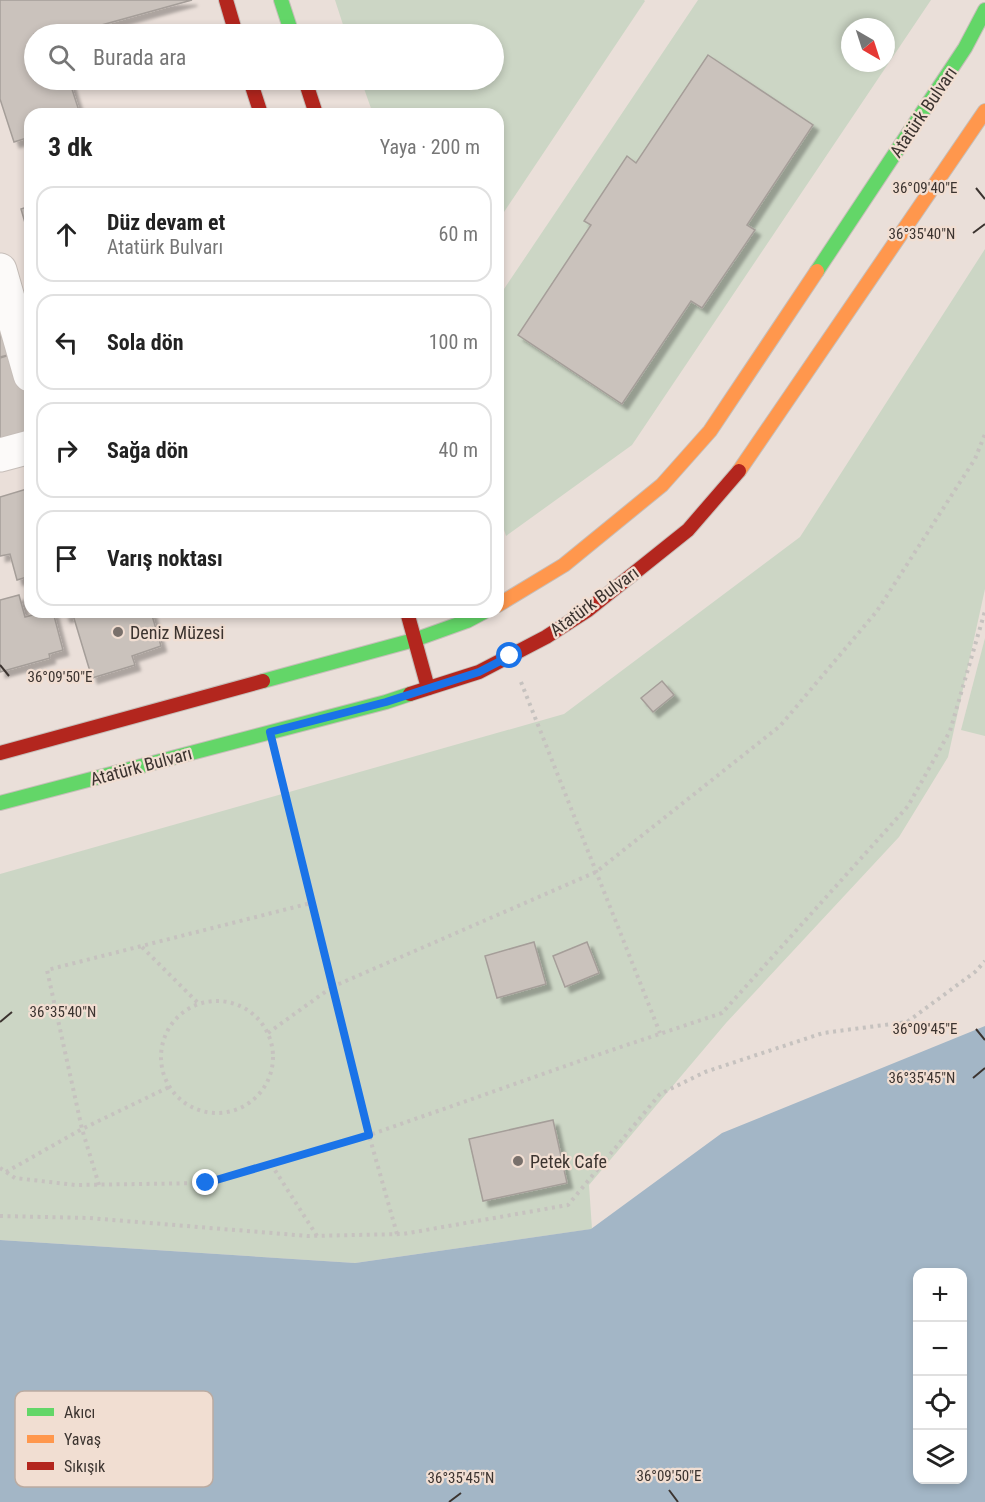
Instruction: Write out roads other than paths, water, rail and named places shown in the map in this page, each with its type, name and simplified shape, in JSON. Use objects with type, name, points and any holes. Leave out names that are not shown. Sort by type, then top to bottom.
[{"type":"street","points":[[226,0],[233,24]]},
{"type":"street","points":[[281,0],[289,24]]},
{"type":"street","name":"Atatürk Bulvarı","points":[[504,602],[564,565],[662,485],[710,431],[958,58],[985,10]]},
{"type":"street","points":[[253,90],[259,108]]},
{"type":"street","points":[[308,90],[314,108]]},
{"type":"street","name":"Atatürk Bulvarı","points":[[0,803],[386,702],[510,656],[546,637],[588,610],[688,530],[743,466],[985,111]]},
{"type":"street","points":[[0,270],[24,354]]},
{"type":"street","points":[[0,455],[24,449]]},
{"type":"street","points":[[409,618],[428,688]]},
{"type":"street","points":[[0,753],[414,639],[467,621]]},
{"type":"water","points":[[985,1026],[985,1502],[0,1502],[0,1240],[355,1263],[591,1229],[722,1133]]},
{"type":"place","name":"Deniz Müzesi","points":[[118,632]]},
{"type":"place","name":"Petek Cafe","points":[[518,1161]]}]
